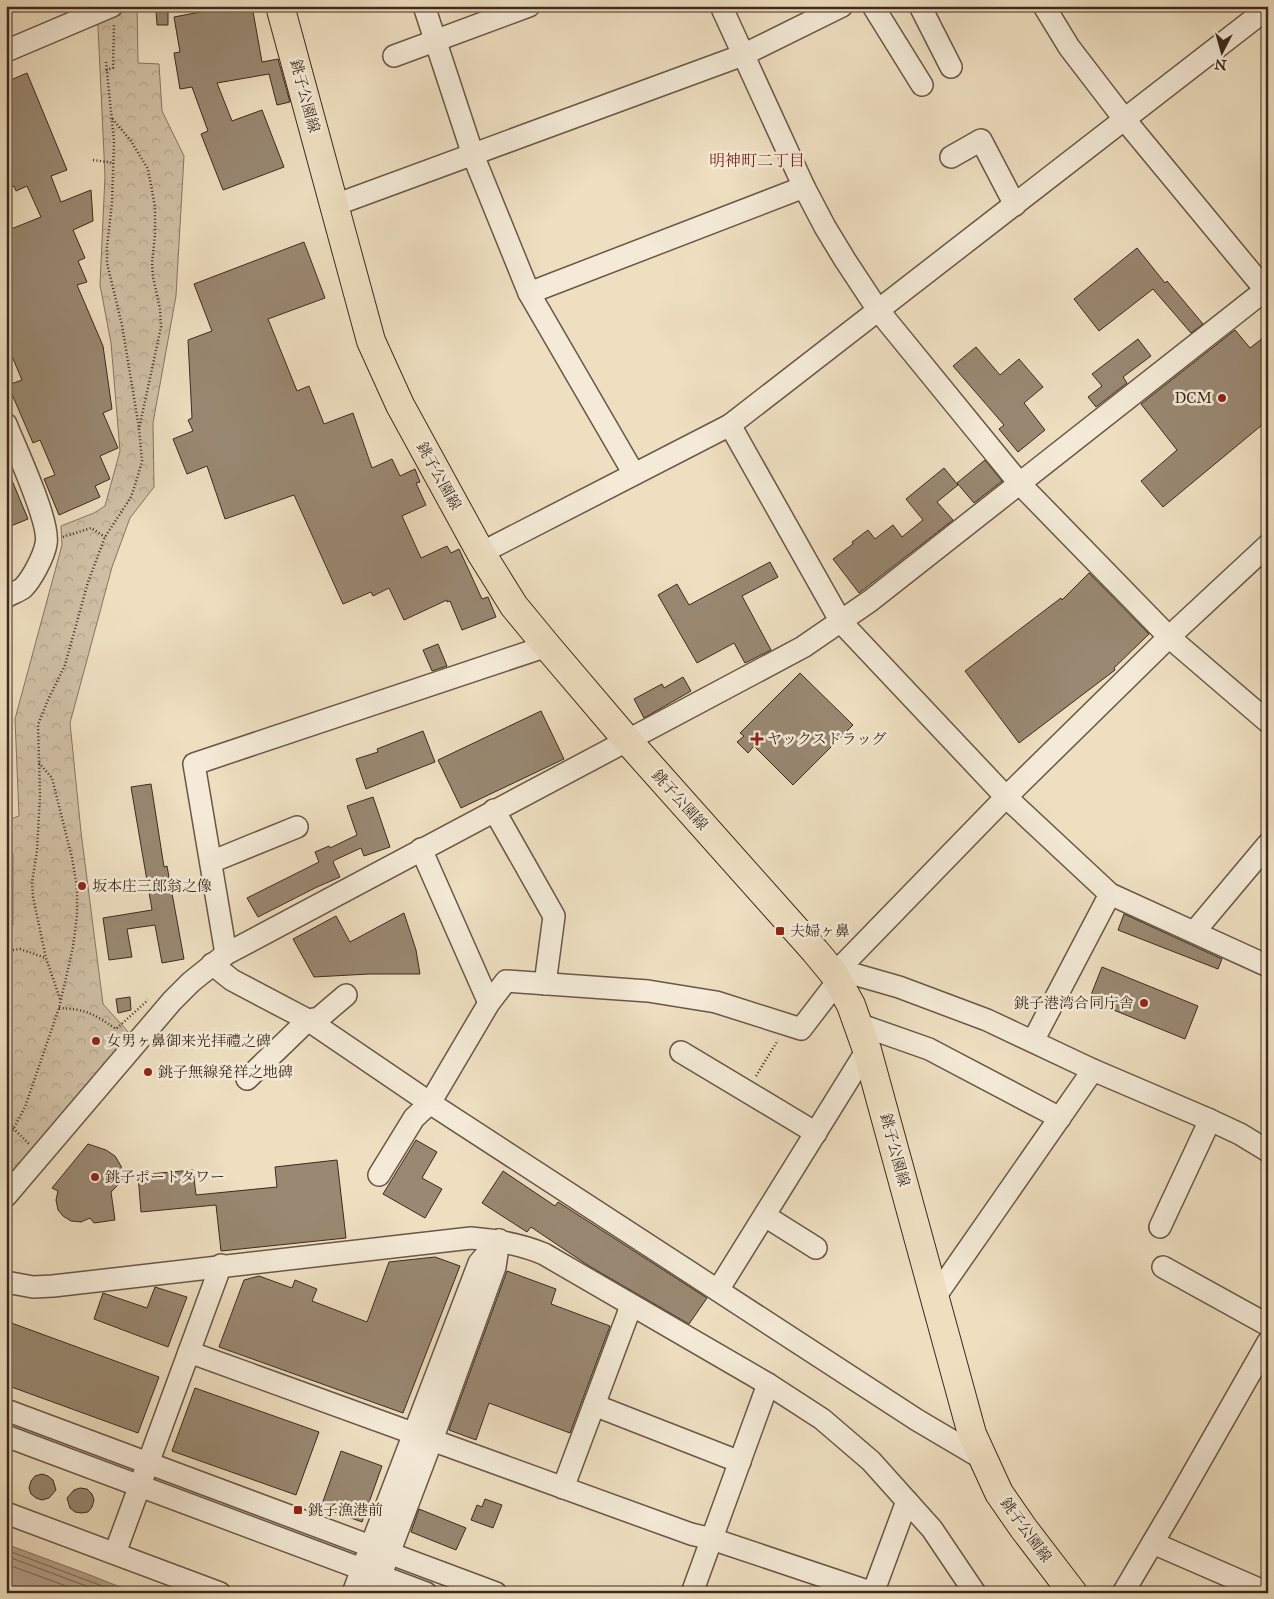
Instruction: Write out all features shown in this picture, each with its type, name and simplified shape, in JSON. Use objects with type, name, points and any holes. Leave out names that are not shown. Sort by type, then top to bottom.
[{"type":"main road","name":"銚子公園線","points":[[283,8],[371,341],[400,405],[481,553],[514,606],[627,740],[815,951],[836,978],[851,1005],[868,1050],[972,1434],[999,1493],[1067,1591]]},
{"type":"street","points":[[424,6],[472,155],[529,293],[634,474]]},
{"type":"street","points":[[394,56],[529,6]]},
{"type":"street","points":[[721,6],[804,187],[844,260],[878,310],[1020,484],[1169,637],[1268,722]]},
{"type":"street","points":[[335,205],[743,55],[808,14],[842,6]]},
{"type":"street","points":[[873,6],[922,85]]},
{"type":"street","points":[[920,6],[951,67]]},
{"type":"street","points":[[6,1196],[172,1001],[219,959],[494,810],[803,647],[870,601],[1267,290],[1125,120],[1069,47],[1044,6]]},
{"type":"street","points":[[481,553],[730,425],[1268,8]]},
{"type":"street","points":[[6,51],[113,13]]},
{"type":"street","points":[[951,157],[981,140],[1015,204]]},
{"type":"street","points":[[529,293],[804,187]]},
{"type":"street","points":[[6,424],[40,510],[45,526],[47,543],[37,567],[23,588],[6,597]]},
{"type":"street","points":[[730,425],[841,622],[1006,797],[1110,894],[1268,966]]},
{"type":"street","points":[[379,1175],[414,1118],[430,1103],[489,1003],[506,981],[648,991],[716,1002],[801,1029],[836,978],[1006,797],[1169,637],[1268,545]]},
{"type":"street","points":[[547,646],[194,764],[211,862],[219,959],[232,980],[308,1020],[430,1103],[917,1420],[983,1459]]},
{"type":"street","points":[[494,810],[554,916],[545,984]]},
{"type":"street","points":[[211,862],[297,827]]},
{"type":"street","points":[[1196,932],[1268,844]]},
{"type":"street","points":[[421,849],[489,1003]]},
{"type":"street","points":[[1033,1041],[1110,894]]},
{"type":"street","points":[[836,978],[857,975],[899,987],[987,1020],[1093,1070],[1210,1120],[1240,1134],[1268,1151]]},
{"type":"street","points":[[247,1079],[308,1020],[319,1018],[346,995]]},
{"type":"street","points":[[858,1024],[929,1049],[1060,1118]]},
{"type":"street","points":[[718,1290],[868,1050]]},
{"type":"street","points":[[681,1052],[816,1134]]},
{"type":"street","points":[[936,1297],[1093,1070]]},
{"type":"street","points":[[1160,1227],[1210,1120]]},
{"type":"street","points":[[764,1216],[816,1248]]},
{"type":"street","points":[[6,1282],[33,1287],[53,1286],[221,1265],[471,1238],[499,1240],[526,1246],[544,1254],[768,1384],[822,1419],[871,1462],[932,1529],[975,1593]]},
{"type":"street","points":[[378,1584],[379,1550],[423,1437],[478,1263],[499,1240]]},
{"type":"street","points":[[115,1553],[221,1265]]},
{"type":"street","points":[[1163,1267],[1268,1325]]},
{"type":"street","points":[[563,1488],[632,1306]]},
{"type":"street","points":[[1123,1593],[1268,1342]]},
{"type":"street","points":[[189,1352],[691,1534],[712,1539],[873,1593],[907,1502]]},
{"type":"street","points":[[695,1592],[712,1539],[768,1384]]},
{"type":"street","points":[[594,1405],[740,1462]]},
{"type":"street","points":[[6,1410],[496,1593]]},
{"type":"street","points":[[6,1436],[361,1568],[378,1584],[426,1593]]},
{"type":"street","points":[[6,1512],[220,1593]]},
{"type":"street","points":[[1153,1543],[1268,1593]]},
{"type":"street","points":[[353,1593],[361,1568],[379,1550]]},
{"type":"path","points":[[106,70],[113,68],[113,13]]},
{"type":"path","points":[[60,1000],[46,958],[33,897],[32,883],[40,795],[38,725],[65,665],[88,582],[105,537],[131,497],[142,461],[139,429],[122,325],[107,263],[114,142],[106,62]]},
{"type":"path","points":[[111,117],[131,141],[148,169],[155,207],[152,263],[160,309],[161,327],[139,429]]},
{"type":"path","points":[[93,160],[114,163]]},
{"type":"path","points":[[60,538],[91,528],[105,537]]},
{"type":"path","points":[[6,1143],[25,1107],[59,1008],[70,968],[77,916],[77,886],[72,858],[52,778],[38,762]]},
{"type":"path","points":[[6,951],[20,949],[46,958]]},
{"type":"path","points":[[59,1008],[79,1009],[95,1015],[116,1029],[150,998],[153,1001]]},
{"type":"path","points":[[747,1092],[787,1025]]},
{"type":"path","points":[[6,1116],[14,1129],[30,1145]]},
{"type":"green space","points":[[97,6],[137,6],[138,63],[159,64],[162,111],[184,156],[176,296],[153,423],[154,487],[130,518],[112,567],[70,723],[81,832],[103,1004],[130,1034],[6,1179],[6,821],[19,816],[15,719],[62,545],[61,526],[94,513],[105,506],[120,451],[111,343],[100,285],[105,176]]},
{"type":"green space","points":[[6,853],[13,853],[13,925],[6,924]]},
{"type":"water","points":[[6,1544],[90,1575],[135,1593],[6,1593]]},
{"type":"building","points":[[232,6],[252,6],[262,62],[278,59],[290,102],[277,105],[269,74],[217,83],[232,121],[262,110],[284,167],[223,190],[201,134],[208,131],[192,87],[180,89],[174,53],[180,52],[174,17]]},
{"type":"building","points":[[156,11],[168,11],[168,25],[157,25]]},
{"type":"building","points":[[27,73],[67,170],[51,176],[61,202],[91,190],[93,221],[73,230],[85,258],[78,261],[87,282],[77,285],[103,346],[112,409],[103,413],[118,448],[100,456],[110,479],[95,486],[100,497],[59,515],[44,479],[55,475],[40,440],[33,443],[8,385],[22,380],[6,342],[6,231],[41,217],[27,186],[16,191],[14,186],[6,189],[6,82]]},
{"type":"building","points":[[304,242],[325,298],[268,319],[297,391],[309,386],[324,424],[353,413],[372,468],[392,459],[400,476],[415,469],[420,482],[416,483],[426,505],[402,516],[421,558],[447,546],[451,553],[459,549],[482,599],[488,597],[496,617],[462,630],[450,601],[447,602],[447,600],[404,620],[389,588],[373,596],[371,592],[343,604],[294,495],[225,519],[207,466],[187,474],[173,439],[193,431],[188,420],[192,418],[188,340],[212,331],[194,284]]},
{"type":"building","points":[[1137,248],[1165,283],[1167,281],[1203,324],[1191,333],[1153,289],[1099,331],[1074,299]]},
{"type":"building","points":[[1235,330],[1250,348],[1268,334],[1268,420],[1163,507],[1141,481],[1177,450],[1141,404]]},
{"type":"building","points":[[1138,339],[1151,356],[1123,377],[1127,383],[1096,407],[1088,397],[1102,386],[1092,374]]},
{"type":"building","points":[[976,347],[1000,375],[1019,359],[1043,387],[1024,403],[1045,430],[1018,452],[999,429],[1004,425],[953,366]]},
{"type":"building","points":[[985,460],[1002,481],[974,503],[957,483]]},
{"type":"building","points":[[6,466],[28,519],[6,528]]},
{"type":"building","points":[[944,468],[958,485],[937,502],[953,520],[859,593],[833,559],[868,530],[875,539],[893,525],[902,537],[923,520],[906,499]]},
{"type":"building","points":[[770,562],[778,577],[742,596],[771,650],[745,663],[734,643],[697,663],[658,595],[677,584],[689,605]]},
{"type":"building","points":[[1089,573],[1149,634],[1114,668],[1115,670],[1019,743],[965,671],[1061,598],[1062,600]]},
{"type":"building","points":[[438,644],[447,666],[432,671],[423,650]]},
{"type":"building","points":[[800,673],[853,725],[793,785],[754,746],[748,753],[737,742],[744,736],[740,733]]},
{"type":"building","points":[[683,677],[691,691],[644,718],[634,699],[662,684],[664,688]]},
{"type":"building","points":[[541,711],[564,759],[461,808],[438,760]]},
{"type":"building","points":[[423,731],[435,762],[366,789],[356,759],[378,752],[377,749]]},
{"type":"building","points":[[151,784],[164,867],[167,866],[184,959],[162,963],[155,925],[127,929],[132,957],[109,960],[103,918],[152,910],[131,787]]},
{"type":"building","points":[[373,797],[390,847],[364,856],[361,848],[335,860],[333,862],[340,877],[258,917],[247,898],[319,862],[315,852],[329,846],[330,848],[357,835],[347,806]]},
{"type":"building","points":[[404,913],[416,950],[420,974],[314,977],[293,939],[336,916],[350,942]]},
{"type":"building","points":[[1124,914],[1222,959],[1218,969],[1118,930]]},
{"type":"building","name":"銚子港湾合同庁舎","points":[[1102,967],[1198,1006],[1185,1039],[1089,1000]]},
{"type":"building","points":[[130,997],[131,1010],[118,1013],[116,999]]},
{"type":"building","points":[[416,1140],[437,1152],[422,1178],[442,1189],[425,1218],[383,1194]]},
{"type":"building","points":[[88,1144],[106,1150],[115,1156],[121,1166],[123,1180],[111,1192],[115,1220],[94,1223],[90,1218],[81,1222],[71,1221],[58,1210],[56,1200],[58,1191],[52,1188]]},
{"type":"building","points":[[337,1160],[346,1238],[221,1251],[216,1205],[141,1212],[138,1175],[193,1170],[196,1195],[277,1187],[275,1167]]},
{"type":"building","points":[[503,1171],[555,1206],[558,1202],[707,1298],[689,1324],[589,1266],[531,1227],[527,1232],[482,1203]]},
{"type":"building","points":[[435,1257],[460,1266],[403,1413],[219,1347],[244,1280],[259,1276],[292,1288],[295,1280],[317,1289],[312,1301],[367,1322],[389,1262]]},
{"type":"building","points":[[507,1271],[556,1289],[551,1304],[610,1326],[570,1433],[489,1403],[476,1440],[449,1430]]},
{"type":"building","points":[[155,1287],[187,1297],[168,1347],[94,1319],[103,1293],[147,1308]]},
{"type":"building","points":[[6,1321],[159,1377],[138,1433],[6,1385]]},
{"type":"building","points":[[195,1388],[319,1432],[296,1495],[172,1451]]},
{"type":"building","points":[[341,1451],[382,1466],[362,1522],[321,1507]]},
{"type":"building","points":[[42,1474],[53,1480],[56,1490],[49,1498],[42,1500],[31,1494],[29,1488],[35,1476]]},
{"type":"building","points":[[80,1488],[87,1489],[92,1494],[94,1500],[88,1512],[75,1512],[70,1508],[67,1498],[74,1490]]},
{"type":"building","points":[[485,1499],[502,1505],[493,1528],[471,1520],[477,1505],[482,1507]]},
{"type":"building","points":[[419,1509],[466,1528],[456,1550],[411,1532]]},
{"type":"place","name":"DCM","points":[[1222,398]]},
{"type":"place","name":"ヤックスドラッグ","points":[[757,739]]},
{"type":"place","name":"坂本庄三郎翁之像","points":[[82,886]]},
{"type":"place","name":"夫婦ヶ鼻","points":[[780,931]]},
{"type":"place","name":"銚子港湾合同庁舎","points":[[1144,1003]]},
{"type":"place","name":"女男ヶ鼻御来光拝禮之碑","points":[[96,1041]]},
{"type":"place","name":"銚子無線発祥之地碑","points":[[148,1072]]},
{"type":"place","name":"銚子ポートタワー","points":[[95,1177]]},
{"type":"place","name":"銚子漁港前","points":[[298,1510]]},
{"type":"district","name":"明神町二丁目","points":[[757,160]]}]
